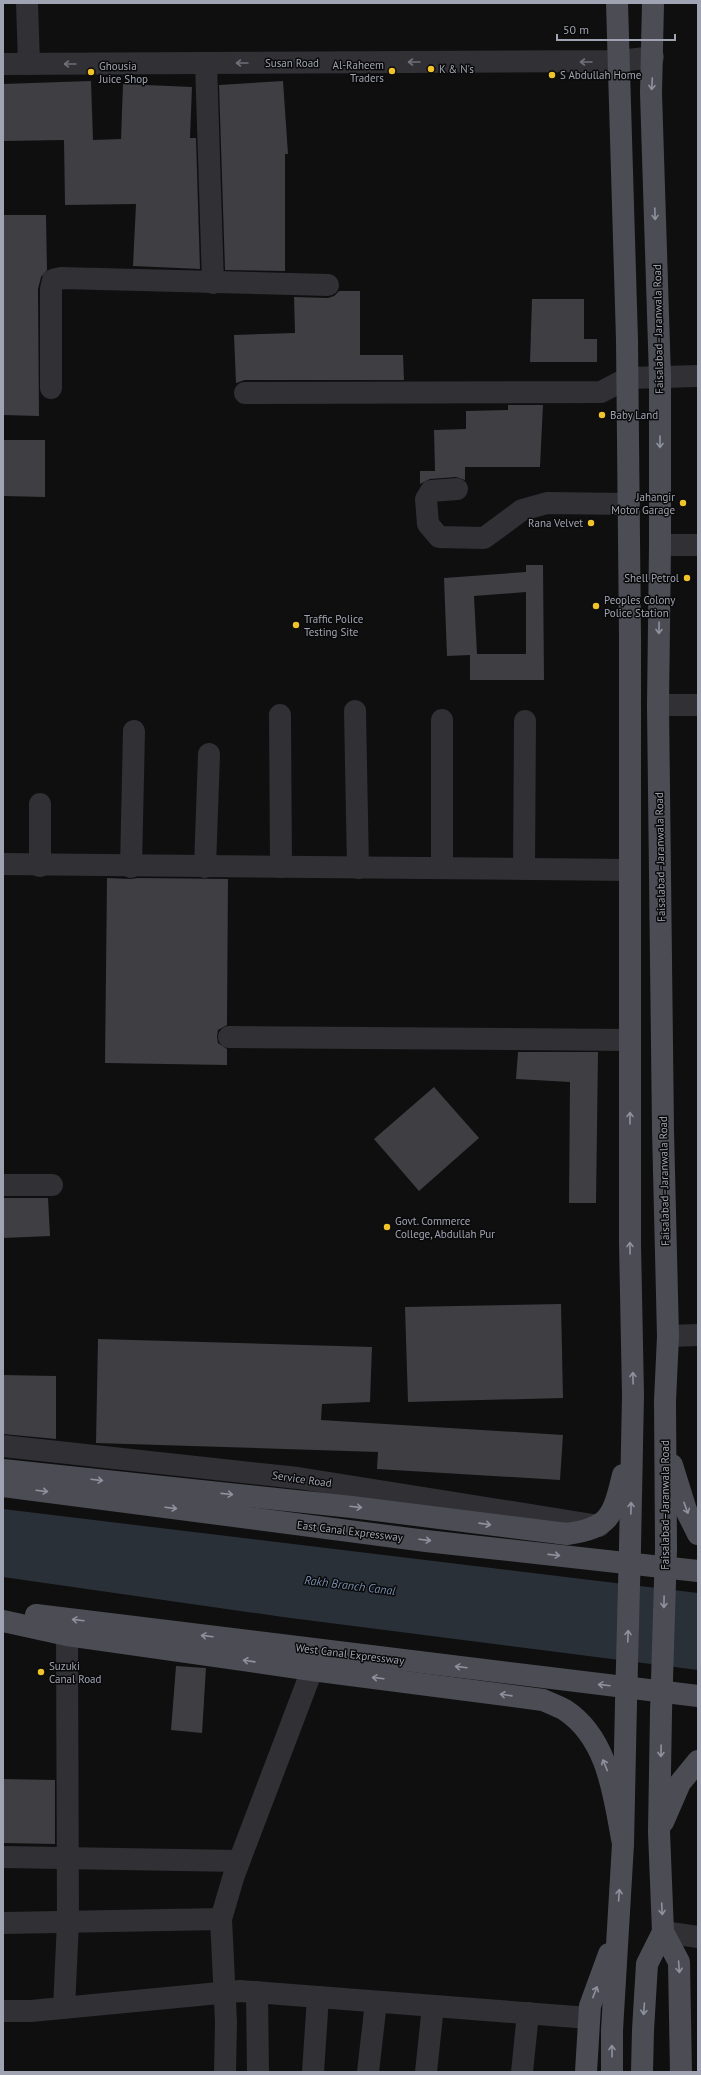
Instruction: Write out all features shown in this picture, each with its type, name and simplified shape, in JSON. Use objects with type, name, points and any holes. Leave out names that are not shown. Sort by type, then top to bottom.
[{"type":"main road","points":[[612,2072],[612,2030],[623,1844],[633,1395],[630,1243],[628,378],[620,61],[617,3]]},
{"type":"main road","name":"Faisalabad–Jaranwala Road","points":[[653,3],[653,57],[651,92],[660,377],[658,705],[663,1130],[668,1336],[665,1444],[666,1549],[659,1832],[663,1932]]},
{"type":"main road","points":[[3,1470],[352,1507],[560,1534],[586,1531],[599,1526],[610,1513],[616,1502],[632,1441]]},
{"type":"main road","points":[[665,1444],[686,1510],[698,1534]]},
{"type":"main road","name":"East Canal Expressway","points":[[3,1486],[426,1541],[698,1571]]},
{"type":"main road","name":"West Canal Expressway","points":[[3,1611],[698,1696]]},
{"type":"main road","points":[[3,1621],[67,1635],[312,1670],[543,1700],[565,1710],[582,1726],[598,1748],[609,1775],[623,1844]]},
{"type":"main road","points":[[659,1832],[680,1783],[698,1761]]},
{"type":"main road","points":[[642,2072],[647,1964],[663,1932]]},
{"type":"main road","points":[[663,1932],[680,1962],[681,2072]]},
{"type":"main road","points":[[586,2072],[590,2006],[617,1934]]},
{"type":"street","points":[[27,3],[29,64]]},
{"type":"street","name":"Susan Road","points":[[3,64],[620,61],[653,57]]},
{"type":"street","points":[[206,63],[213,283]]},
{"type":"street","points":[[51,388],[51,289],[53,280],[61,278],[328,285]]},
{"type":"street","points":[[245,393],[601,392],[628,378],[698,376]]},
{"type":"street","points":[[457,489],[431,491],[426,499],[428,524],[439,537],[484,538],[522,510],[547,503],[629,504]]},
{"type":"street","points":[[660,545],[698,545]]},
{"type":"street","points":[[658,705],[698,705]]},
{"type":"street","points":[[355,711],[358,868]]},
{"type":"street","points":[[280,715],[281,868]]},
{"type":"street","points":[[442,720],[442,868]]},
{"type":"street","points":[[524,869],[525,721]]},
{"type":"street","points":[[131,866],[134,732]]},
{"type":"street","points":[[205,867],[209,754]]},
{"type":"street","points":[[40,804],[40,866]]},
{"type":"street","points":[[3,864],[40,866],[630,870]]},
{"type":"street","points":[[229,1038],[630,1040]]},
{"type":"street","points":[[3,1185],[52,1185]]},
{"type":"street","points":[[668,1336],[698,1335]]},
{"type":"street","name":"Service Road","points":[[3,1446],[298,1478],[599,1526]]},
{"type":"street","points":[[64,2008],[68,1922],[67,1635]]},
{"type":"street","points":[[225,2072],[221,1919],[239,1861],[312,1670]]},
{"type":"street","points":[[3,1858],[239,1861]]},
{"type":"street","points":[[3,1923],[221,1919]]},
{"type":"street","points":[[663,1932],[698,1937]]},
{"type":"street","points":[[257,1992],[258,2072]]},
{"type":"street","points":[[3,2011],[31,2011],[224,1993],[257,1992],[589,2018]]},
{"type":"street","points":[[313,2072],[318,1997]]},
{"type":"street","points":[[368,2072],[376,2002]]},
{"type":"street","points":[[426,2072],[433,2006]]},
{"type":"street","points":[[522,2072],[528,2013]]},
{"type":"water","name":"Rakh Branch Canal","points":[[3,1509],[698,1593],[698,1670],[283,1617],[3,1577]]},
{"type":"building","points":[[91,81],[93,140],[121,139],[123,84],[192,87],[190,138],[196,138],[200,269],[133,266],[136,204],[65,205],[64,140],[3,141],[3,84]]},
{"type":"building","points":[[283,81],[288,154],[285,154],[285,271],[225,270],[219,85]]},
{"type":"building","points":[[3,215],[46,215],[47,270],[41,277],[38,289],[39,416],[3,415]]},
{"type":"building","points":[[339,291],[360,291],[360,355],[403,355],[404,380],[245,380],[236,383],[234,335],[295,333],[294,297],[328,298],[334,296]]},
{"type":"building","points":[[532,299],[584,299],[584,339],[597,339],[597,362],[530,362]]},
{"type":"building","points":[[508,405],[543,405],[540,467],[465,467],[465,480],[456,477],[430,479],[420,484],[420,471],[435,471],[434,430],[466,429],[466,411],[508,410]]},
{"type":"building","points":[[3,440],[45,440],[45,497],[3,496]]},
{"type":"building","points":[[526,565],[543,565],[544,680],[470,680],[470,655],[447,656],[444,578],[526,572]],"holes":[[[526,592],[526,654],[477,654],[474,596]]]},
{"type":"building","points":[[107,878],[228,879],[227,1025],[218,1030],[217,1037],[218,1043],[227,1049],[227,1065],[105,1063]]},
{"type":"building","points":[[518,1052],[598,1052],[596,1203],[569,1203],[570,1082],[516,1079]]},
{"type":"building","points":[[434,1087],[479,1138],[419,1191],[374,1139]]},
{"type":"building","points":[[3,1198],[48,1198],[50,1236],[3,1238]]},
{"type":"building","points":[[561,1304],[563,1398],[408,1402],[405,1307]]},
{"type":"building","points":[[98,1339],[372,1347],[370,1402],[322,1404],[321,1420],[563,1435],[560,1480],[377,1469],[378,1452],[96,1443]]},
{"type":"building","points":[[3,1375],[56,1376],[56,1439],[3,1434]]},
{"type":"building","points":[[176,1666],[206,1668],[202,1733],[171,1730]]},
{"type":"building","points":[[3,1779],[55,1780],[55,1844],[3,1843]]},
{"type":"place","name":"K & N's","points":[[431,69]]},
{"type":"place","name":"Al-Raheem Traders","points":[[392,71]]},
{"type":"place","name":"Ghousia Juice Shop","points":[[91,72]]},
{"type":"place","name":"S Abdullah Home","points":[[552,75]]},
{"type":"place","name":"Baby Land","points":[[602,415]]},
{"type":"place","name":"Jahangir Motor Garage","points":[[683,503]]},
{"type":"place","name":"Rana Velvet","points":[[591,523]]},
{"type":"place","name":"Shell Petrol","points":[[687,578]]},
{"type":"place","name":"Peoples Colony Police Station","points":[[596,606]]},
{"type":"place","name":"Traffic Police Testing Site","points":[[296,625]]},
{"type":"place","name":"Govt. Commerce College, Abdullah Pur","points":[[387,1227]]},
{"type":"place","name":"Suzuki Canal Road","points":[[41,1672]]}]
